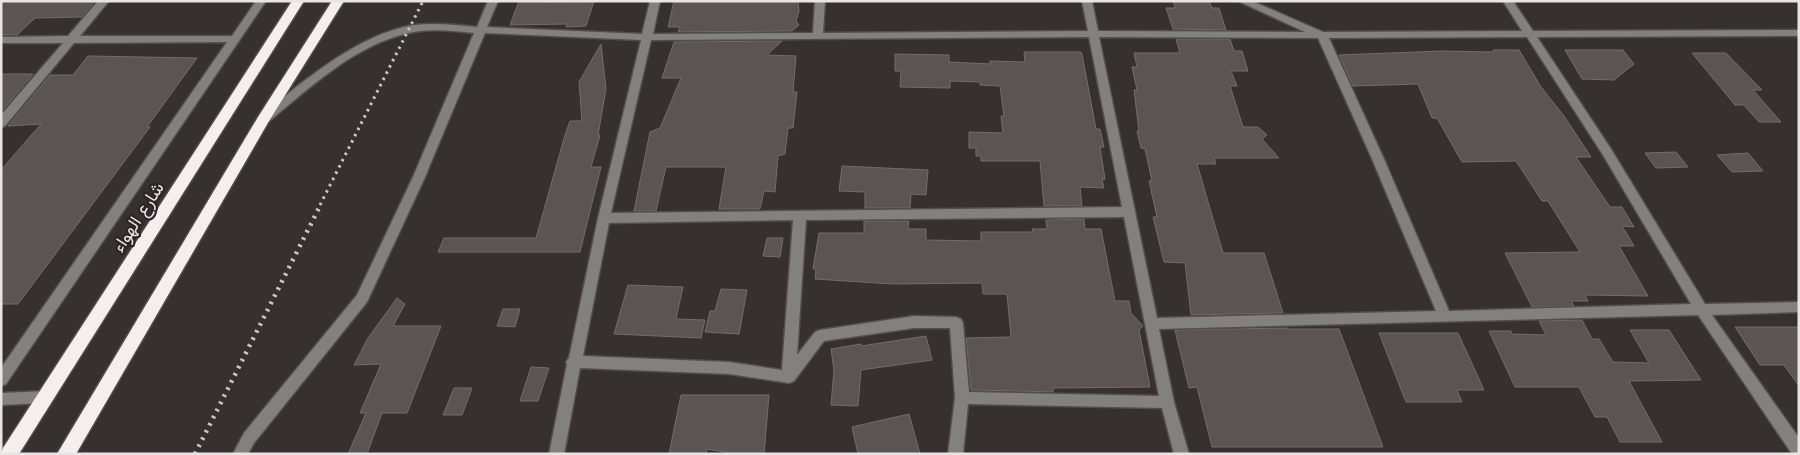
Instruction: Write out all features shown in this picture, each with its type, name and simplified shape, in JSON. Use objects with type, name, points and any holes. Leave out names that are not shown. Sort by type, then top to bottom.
[{"type":"highway","name":"شارع الهواء","points":[[9,454],[298,1]]},
{"type":"highway","points":[[66,454],[263,120],[338,1]]},
{"type":"street","points":[[1,123],[104,1]]},
{"type":"street","points":[[1,380],[261,1]]},
{"type":"street","points":[[240,454],[249,438],[362,298],[419,177],[479,30],[493,1]]},
{"type":"street","points":[[556,454],[573,362],[604,218],[656,1]]},
{"type":"street","points":[[818,37],[820,1]]},
{"type":"street","points":[[1088,1],[1166,402],[1182,454]]},
{"type":"street","points":[[1244,1],[1322,36],[1446,316]]},
{"type":"street","points":[[1508,1],[1531,33],[1606,152],[1701,309],[1799,451]]},
{"type":"street","points":[[263,120],[328,68],[359,49],[410,28],[438,27],[647,37],[1799,33]]},
{"type":"street","points":[[1,40],[236,38]]},
{"type":"street","points":[[604,218],[1130,212]]},
{"type":"street","points":[[789,377],[800,216]]},
{"type":"street","points":[[1152,324],[1799,307]]},
{"type":"street","points":[[789,377],[820,336],[914,322],[956,323],[962,398],[955,454]]},
{"type":"street","points":[[573,362],[729,368],[789,377]]},
{"type":"street","points":[[1,399],[46,397]]},
{"type":"street","points":[[962,398],[1166,402]]},
{"type":"building","points":[[1,1],[95,1],[82,17],[35,18],[17,35],[1,35]]},
{"type":"building","points":[[519,1],[594,1],[586,26],[566,27],[567,24],[510,25]]},
{"type":"building","points":[[674,1],[798,1],[799,11],[796,21],[799,25],[792,31],[678,32],[680,27],[668,27]]},
{"type":"building","points":[[1173,1],[1209,1],[1212,8],[1219,8],[1226,30],[1173,29],[1166,8],[1175,8]]},
{"type":"building","points":[[1176,39],[1230,39],[1234,51],[1242,51],[1248,71],[1231,71],[1237,86],[1230,86],[1243,127],[1258,127],[1267,135],[1262,139],[1279,158],[1214,158],[1216,164],[1197,164],[1223,253],[1264,253],[1283,313],[1191,315],[1185,263],[1164,262],[1153,217],[1157,217],[1149,181],[1152,181],[1145,149],[1141,148],[1137,131],[1139,131],[1134,90],[1137,90],[1132,67],[1137,67],[1134,53],[1180,53]]},
{"type":"building","points":[[782,41],[767,55],[796,56],[793,92],[797,92],[793,128],[788,128],[785,154],[778,156],[775,192],[764,191],[760,209],[719,209],[726,167],[666,167],[656,211],[634,211],[650,132],[660,128],[681,78],[662,78],[674,42]]},
{"type":"building","points":[[601,44],[606,89],[598,135],[600,135],[591,167],[601,167],[580,252],[438,252],[444,238],[536,238],[570,121],[582,121],[579,82]]},
{"type":"building","points":[[1493,50],[1519,50],[1541,87],[1564,116],[1591,157],[1576,157],[1610,207],[1622,207],[1634,227],[1622,226],[1634,246],[1619,246],[1648,296],[1585,295],[1588,301],[1571,301],[1574,306],[1532,307],[1505,253],[1580,252],[1548,201],[1542,201],[1516,161],[1462,162],[1437,118],[1432,118],[1418,84],[1353,86],[1339,55],[1441,51],[1494,52]]},
{"type":"building","points":[[1565,50],[1623,50],[1634,64],[1614,80],[1582,79]]},
{"type":"building","points":[[1024,52],[1081,52],[1082,54],[1096,129],[1100,129],[1104,147],[1100,147],[1105,179],[1102,179],[1104,188],[1080,187],[1082,206],[1044,206],[1040,161],[981,161],[981,156],[976,156],[976,148],[969,148],[969,132],[1003,133],[1001,116],[1004,116],[1000,86],[980,85],[980,82],[950,81],[950,88],[900,87],[901,71],[895,71],[895,54],[949,55],[949,62],[990,64],[990,61],[1025,62]]},
{"type":"building","points":[[1692,53],[1726,53],[1762,90],[1753,90],[1781,122],[1759,122],[1744,105],[1735,105]]},
{"type":"building","points":[[88,56],[197,58],[147,127],[150,127],[18,304],[1,304],[1,170],[41,124],[8,126],[50,75],[73,75]]},
{"type":"building","points":[[1,74],[33,74],[1,112]]},
{"type":"building","points":[[1676,152],[1688,167],[1656,168],[1645,153]]},
{"type":"building","points":[[1748,153],[1763,171],[1732,172],[1717,155]]},
{"type":"building","points":[[842,166],[928,170],[926,195],[911,194],[910,208],[865,208],[865,192],[839,191]]},
{"type":"building","points":[[1084,219],[1085,229],[1101,229],[1115,301],[1129,301],[1131,313],[1143,326],[1139,330],[1150,387],[1053,388],[1053,392],[971,390],[966,338],[1011,337],[1007,294],[983,294],[982,283],[893,284],[815,279],[816,269],[813,269],[819,233],[864,233],[864,221],[909,221],[908,229],[926,229],[926,240],[981,241],[981,232],[1033,232],[1032,229],[1047,229],[1046,220]]},
{"type":"building","points":[[767,238],[783,238],[780,257],[763,256]]},
{"type":"building","points":[[628,285],[683,287],[676,319],[705,320],[701,338],[614,334]]},
{"type":"building","points":[[721,289],[747,290],[739,334],[705,332],[710,311],[715,311]]},
{"type":"building","points":[[397,298],[405,304],[393,326],[441,326],[407,413],[382,413],[367,454],[348,454],[366,413],[360,413],[381,364],[354,365],[368,338]]},
{"type":"building","points":[[503,309],[520,309],[515,327],[497,326]]},
{"type":"building","points":[[1582,320],[1592,339],[1599,339],[1613,362],[1649,363],[1630,330],[1669,330],[1701,380],[1629,381],[1662,442],[1620,442],[1607,417],[1595,417],[1579,387],[1515,387],[1489,331],[1511,331],[1512,334],[1546,335],[1539,321]]},
{"type":"building","points":[[1735,327],[1799,327],[1799,386],[1784,365],[1760,365]]},
{"type":"building","points":[[1339,329],[1383,447],[1212,447],[1197,387],[1189,388],[1175,330]]},
{"type":"building","points":[[1379,333],[1458,333],[1484,390],[1457,390],[1462,402],[1406,402]]},
{"type":"building","points":[[926,336],[932,360],[861,370],[858,406],[831,405],[834,370],[831,349]]},
{"type":"building","points":[[531,367],[549,368],[538,401],[520,401]]},
{"type":"building","points":[[454,388],[472,388],[462,415],[443,415]]},
{"type":"building","points":[[681,395],[769,395],[764,454],[737,454],[707,449],[706,454],[669,454]]},
{"type":"building","points":[[909,414],[920,454],[858,454],[852,427]]},
{"type":"railway","points":[[320,205],[423,1]]},
{"type":"railway","points":[[195,454],[321,204]]}]
